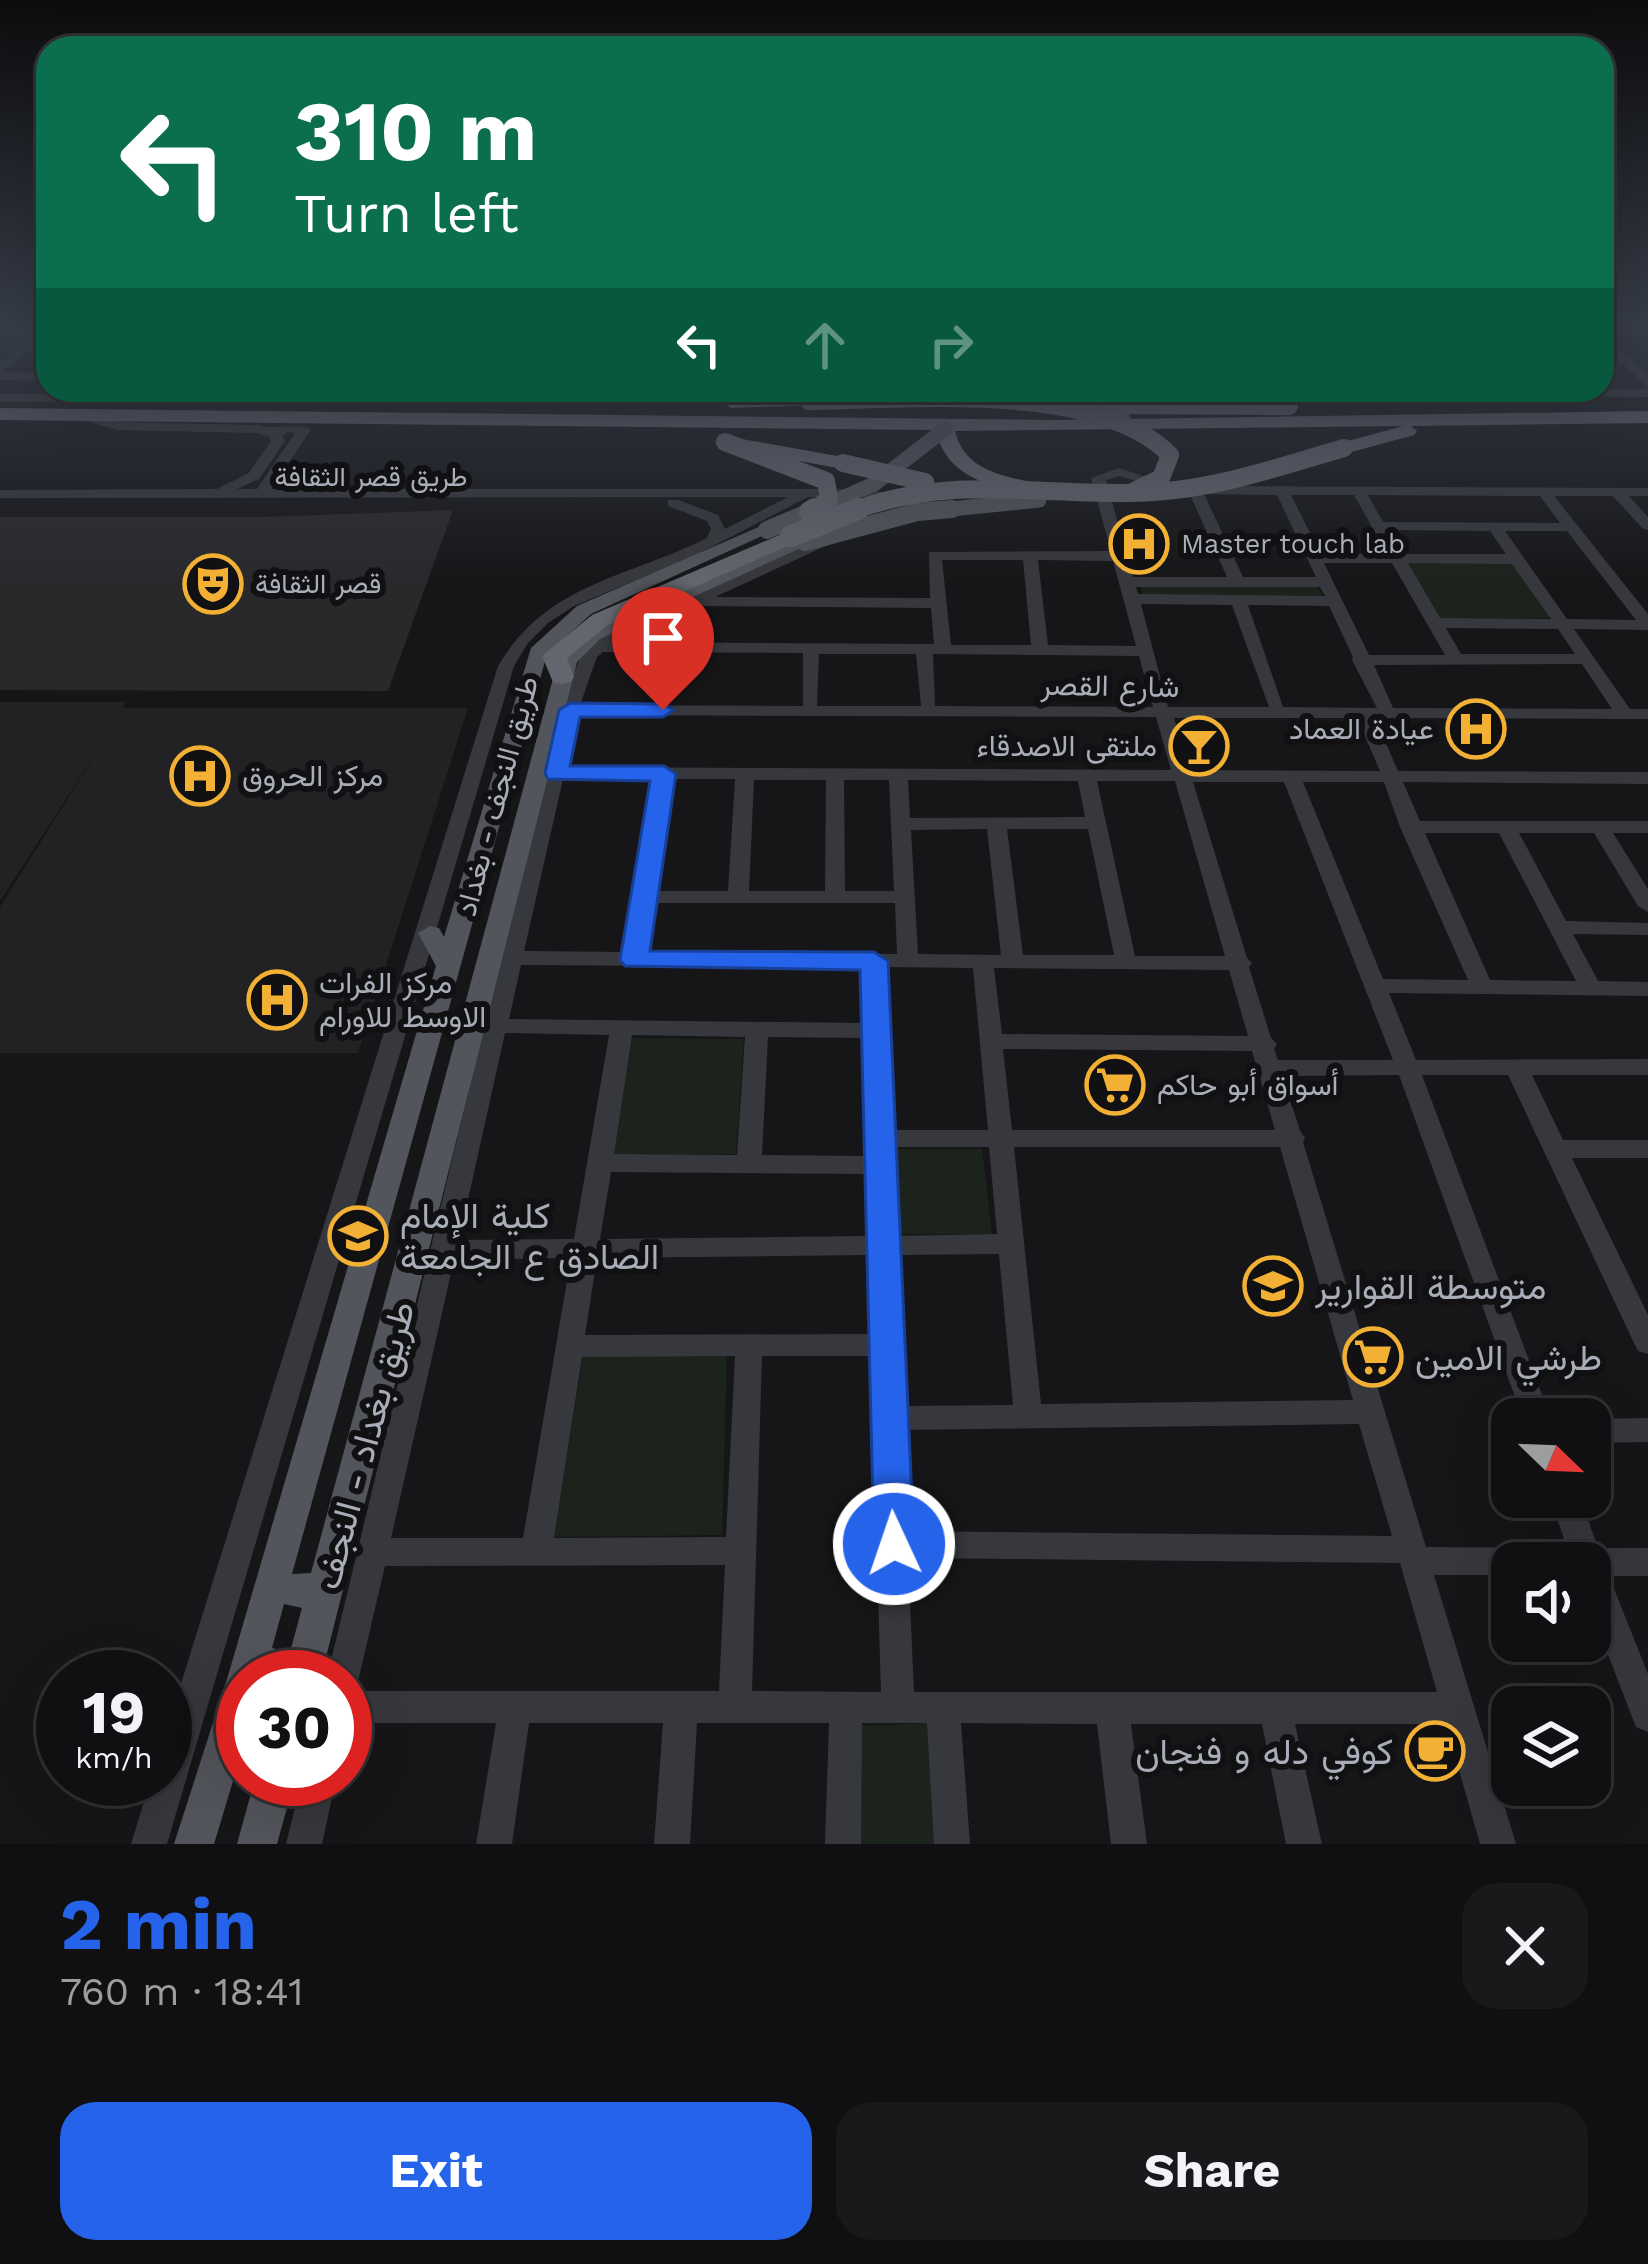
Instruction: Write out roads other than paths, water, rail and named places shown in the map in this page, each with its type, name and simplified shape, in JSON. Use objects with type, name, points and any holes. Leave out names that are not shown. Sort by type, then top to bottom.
[{"type":"highway","points":[[56,411],[84,411]]},
{"type":"highway","points":[[163,411],[200,421],[519,422],[725,442],[1041,495],[1190,488],[1451,425],[1648,416]]},
{"type":"highway","points":[[530,411],[1042,426],[1648,416]]},
{"type":"highway","points":[[972,411],[945,429],[948,448],[967,468],[1041,495]]},
{"type":"highway","points":[[562,677],[554,656],[578,633],[876,500],[963,485],[1041,495],[1115,496],[1161,478],[1169,467],[1168,450],[1131,422],[1060,411]]},
{"type":"highway","points":[[1128,411],[1443,411]]},
{"type":"highway","points":[[1608,411],[1648,416]]},
{"type":"highway","points":[[725,442],[826,481],[829,500],[809,503]]},
{"type":"main road","points":[[1112,411],[1131,422]]},
{"type":"main road","points":[[1145,411],[1154,413]]},
{"type":"main road","name":"طريق النجف - بغداد","points":[[253,1650],[534,662],[544,643],[597,603],[788,536],[809,503],[874,484],[945,429]]},
{"type":"main road","name":"طريق بغداد - النجف","points":[[310,1650],[548,782],[564,712],[562,677]]},
{"type":"main road","points":[[430,933],[450,969]]},
{"type":"main road","points":[[273,1583],[297,1593],[327,1585]]},
{"type":"main road","name":"طريق النجف - بغداد","points":[[194,1844],[216,1773]]},
{"type":"main road","points":[[257,1844],[267,1806]]},
{"type":"street","points":[[76,414],[102,424],[257,429],[275,434],[287,428],[303,431],[260,494]]},
{"type":"street","points":[[207,494],[254,476],[278,441],[275,434]]},
{"type":"street","points":[[1498,1844],[1163,709],[1100,476],[1126,473],[1196,490],[1648,492]]},
{"type":"street","points":[[1196,490],[1237,582]]},
{"type":"street","points":[[1283,492],[1385,706]]},
{"type":"street","points":[[1360,492],[1456,658]]},
{"type":"street","points":[[1436,623],[1648,625],[1639,601],[1544,492]]},
{"type":"street","points":[[1617,492],[1648,526]]},
{"type":"street","name":"طريق قصر الثقافة","points":[[0,497],[260,494],[809,503],[888,494],[904,499],[913,511],[898,522],[815,544],[693,602]]},
{"type":"street","name":"طريق قصر الثقافة","points":[[0,497],[686,499]]},
{"type":"street","points":[[686,499],[713,518],[718,529],[712,541]]},
{"type":"street","points":[[149,1844],[329,1245],[430,933],[506,666],[522,637],[575,602],[809,503]]},
{"type":"street","points":[[1379,526],[1570,527]]},
{"type":"street","points":[[1494,526],[1622,710]]},
{"type":"street","points":[[928,704],[936,603],[934,555],[1120,556]]},
{"type":"street","points":[[1030,555],[1040,650]]},
{"type":"street","points":[[1315,558],[1516,559]]},
{"type":"street","points":[[1130,590],[1237,582],[1326,582]]},
{"type":"street","points":[[1130,590],[1239,602],[1335,601]]},
{"type":"street","points":[[564,712],[596,647],[693,602],[936,603]]},
{"type":"street","points":[[1239,602],[1276,705]]},
{"type":"street","points":[[596,647],[1147,651]]},
{"type":"street","points":[[810,703],[811,649]]},
{"type":"street","points":[[1360,660],[1586,659]]},
{"type":"street","name":"شارع القصر","points":[[564,712],[810,703],[1364,713],[1648,711]]},
{"type":"street","name":"شارع القصر","points":[[1163,709],[1276,705],[1482,710]]},
{"type":"street","name":"شارع القصر","points":[[564,712],[989,707]]},
{"type":"street","points":[[1364,713],[1482,988]]},
{"type":"street","points":[[634,960],[664,774]]},
{"type":"street","points":[[349,1650],[513,958],[548,782],[664,774],[1648,778]]},
{"type":"street","points":[[738,896],[746,774]]},
{"type":"street","points":[[835,774],[835,897]]},
{"type":"street","points":[[898,774],[908,961]]},
{"type":"street","points":[[1086,775],[1126,962]]},
{"type":"street","points":[[1291,776],[1407,1066],[1529,1398]]},
{"type":"street","points":[[996,823],[1012,962]]},
{"type":"street","points":[[902,824],[1096,823]]},
{"type":"street","points":[[1410,826],[1648,827]]},
{"type":"street","points":[[1506,827],[1592,988]]},
{"type":"street","points":[[1600,827],[1648,907]]},
{"type":"street","points":[[643,897],[905,897]]},
{"type":"street","points":[[1559,927],[1648,929]]},
{"type":"street","points":[[513,958],[1241,963]]},
{"type":"street","points":[[874,961],[898,1707]]},
{"type":"street","points":[[982,962],[1028,1414]]},
{"type":"street","points":[[1376,986],[1648,989]]},
{"type":"street","points":[[497,1026],[875,1031]]},
{"type":"street","points":[[536,1552],[622,1028]]},
{"type":"street","points":[[749,1164],[757,1030]]},
{"type":"street","points":[[989,1041],[1407,1066],[1648,1067]]},
{"type":"street","points":[[1516,1067],[1648,1342]]},
{"type":"street","points":[[598,1163],[749,1164],[998,1138],[1293,1138]]},
{"type":"street","points":[[1559,1149],[1648,1149]]},
{"type":"street","points":[[445,1250],[1009,1244]]},
{"type":"street","points":[[735,1707],[749,1343]]},
{"type":"street","points":[[570,1346],[884,1345]]},
{"type":"street","points":[[887,1418],[1371,1412]]},
{"type":"street","points":[[1611,1431],[1648,1430]]},
{"type":"street","points":[[894,1544],[1491,1559]]},
{"type":"street","points":[[373,1552],[741,1551]]},
{"type":"street","points":[[1611,1563],[1648,1562]]},
{"type":"street","points":[[1611,1621],[1648,1716]]},
{"type":"street","points":[[372,1707],[1460,1708]]},
{"type":"street","points":[[494,1844],[515,1707]]},
{"type":"street","points":[[672,1844],[682,1707]]},
{"type":"street","points":[[843,1844],[846,1707]]},
{"type":"street","points":[[943,1707],[952,1844]]},
{"type":"street","points":[[1112,1707],[1129,1844]]},
{"type":"street","points":[[1275,1708],[1304,1844]]},
{"type":"street","points":[[304,1844],[313,1806]]},
{"type":"place","name":"Master touch lab","points":[[1139,544]]},
{"type":"place","name":"قصر الثقافة","points":[[213,584]]},
{"type":"place","name":"عيادة العماد","points":[[1476,729]]},
{"type":"place","name":"ملتقى الاصدقاء","points":[[1199,746]]},
{"type":"place","name":"مركز الحروق","points":[[200,776]]},
{"type":"place","name":"مركز الفرات الاوسط للاورام","points":[[277,1000]]},
{"type":"place","name":"أسواق أبو حاكم","points":[[1115,1085]]},
{"type":"place","name":"كلية الإمام الصادق ع الجامعة","points":[[358,1236]]},
{"type":"place","name":"متوسطة القوارير","points":[[1273,1286]]},
{"type":"place","name":"طرشي الامين","points":[[1373,1357]]},
{"type":"place","name":"كوفي دله و فنجان","points":[[1435,1751]]}]
